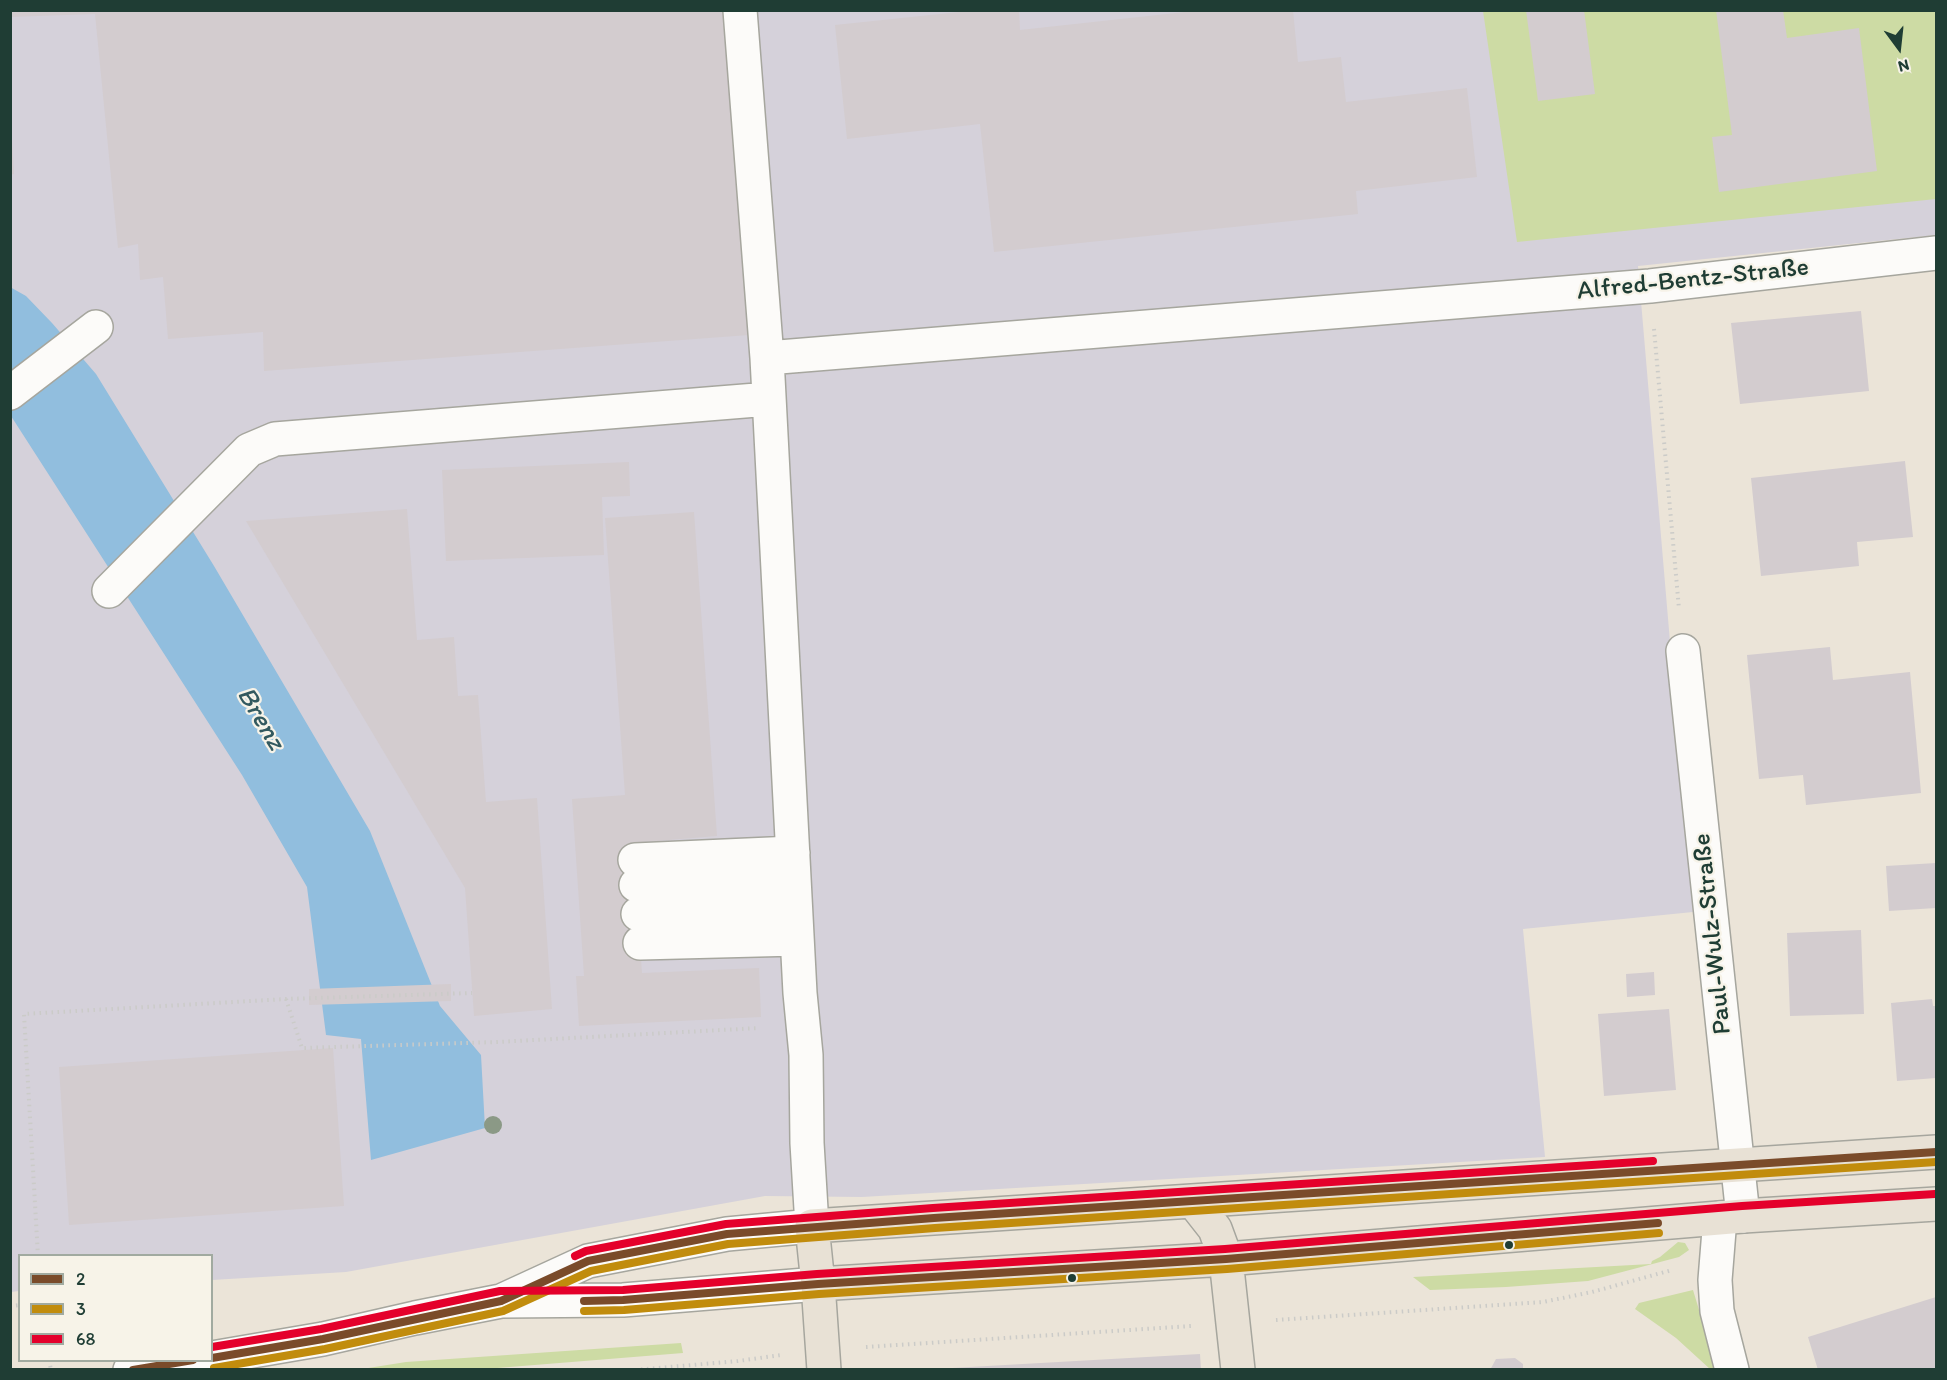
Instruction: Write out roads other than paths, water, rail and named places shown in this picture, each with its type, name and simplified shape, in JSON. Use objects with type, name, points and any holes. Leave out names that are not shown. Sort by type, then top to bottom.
[{"type":"main road","points":[[824,1360],[812,1226],[1936,1152]]},
{"type":"main road","points":[[1192,1201],[1215,1229],[1226,1259],[1238,1370]]},
{"type":"main road","points":[[818,1284],[1226,1259],[1732,1217],[1936,1204]]},
{"type":"street","points":[[501,1301],[588,1262],[727,1234],[812,1226],[807,1143],[806,1054],[797,939],[767,358],[740,10]]},
{"type":"street","name":"Alfred-Bentz-Straße","points":[[767,358],[1650,286],[1936,253]]},
{"type":"street","points":[[10,393],[96,327]]},
{"type":"street","points":[[109,591],[249,450],[275,439],[769,399]]},
{"type":"street","name":"Paul-Wulz-Straße","points":[[1683,651],[1738,1166],[1732,1217],[1716,1259],[1715,1280],[1717,1311],[1732,1370]]},
{"type":"street","points":[[637,901],[794,879]]},
{"type":"street","points":[[637,901],[794,879]]},
{"type":"street","points":[[637,901],[797,939]]},
{"type":"street","points":[[213,1358],[323,1339],[501,1301],[623,1300],[818,1284]]},
{"type":"street","points":[[151,1368],[185,1362]]},
{"type":"water","name":"Brenz","points":[[10,287],[26,296],[96,374],[214,566],[370,831],[440,1006],[481,1055],[485,1128],[371,1160],[361,1039],[326,1035],[307,887],[242,775],[11,416]]}]
